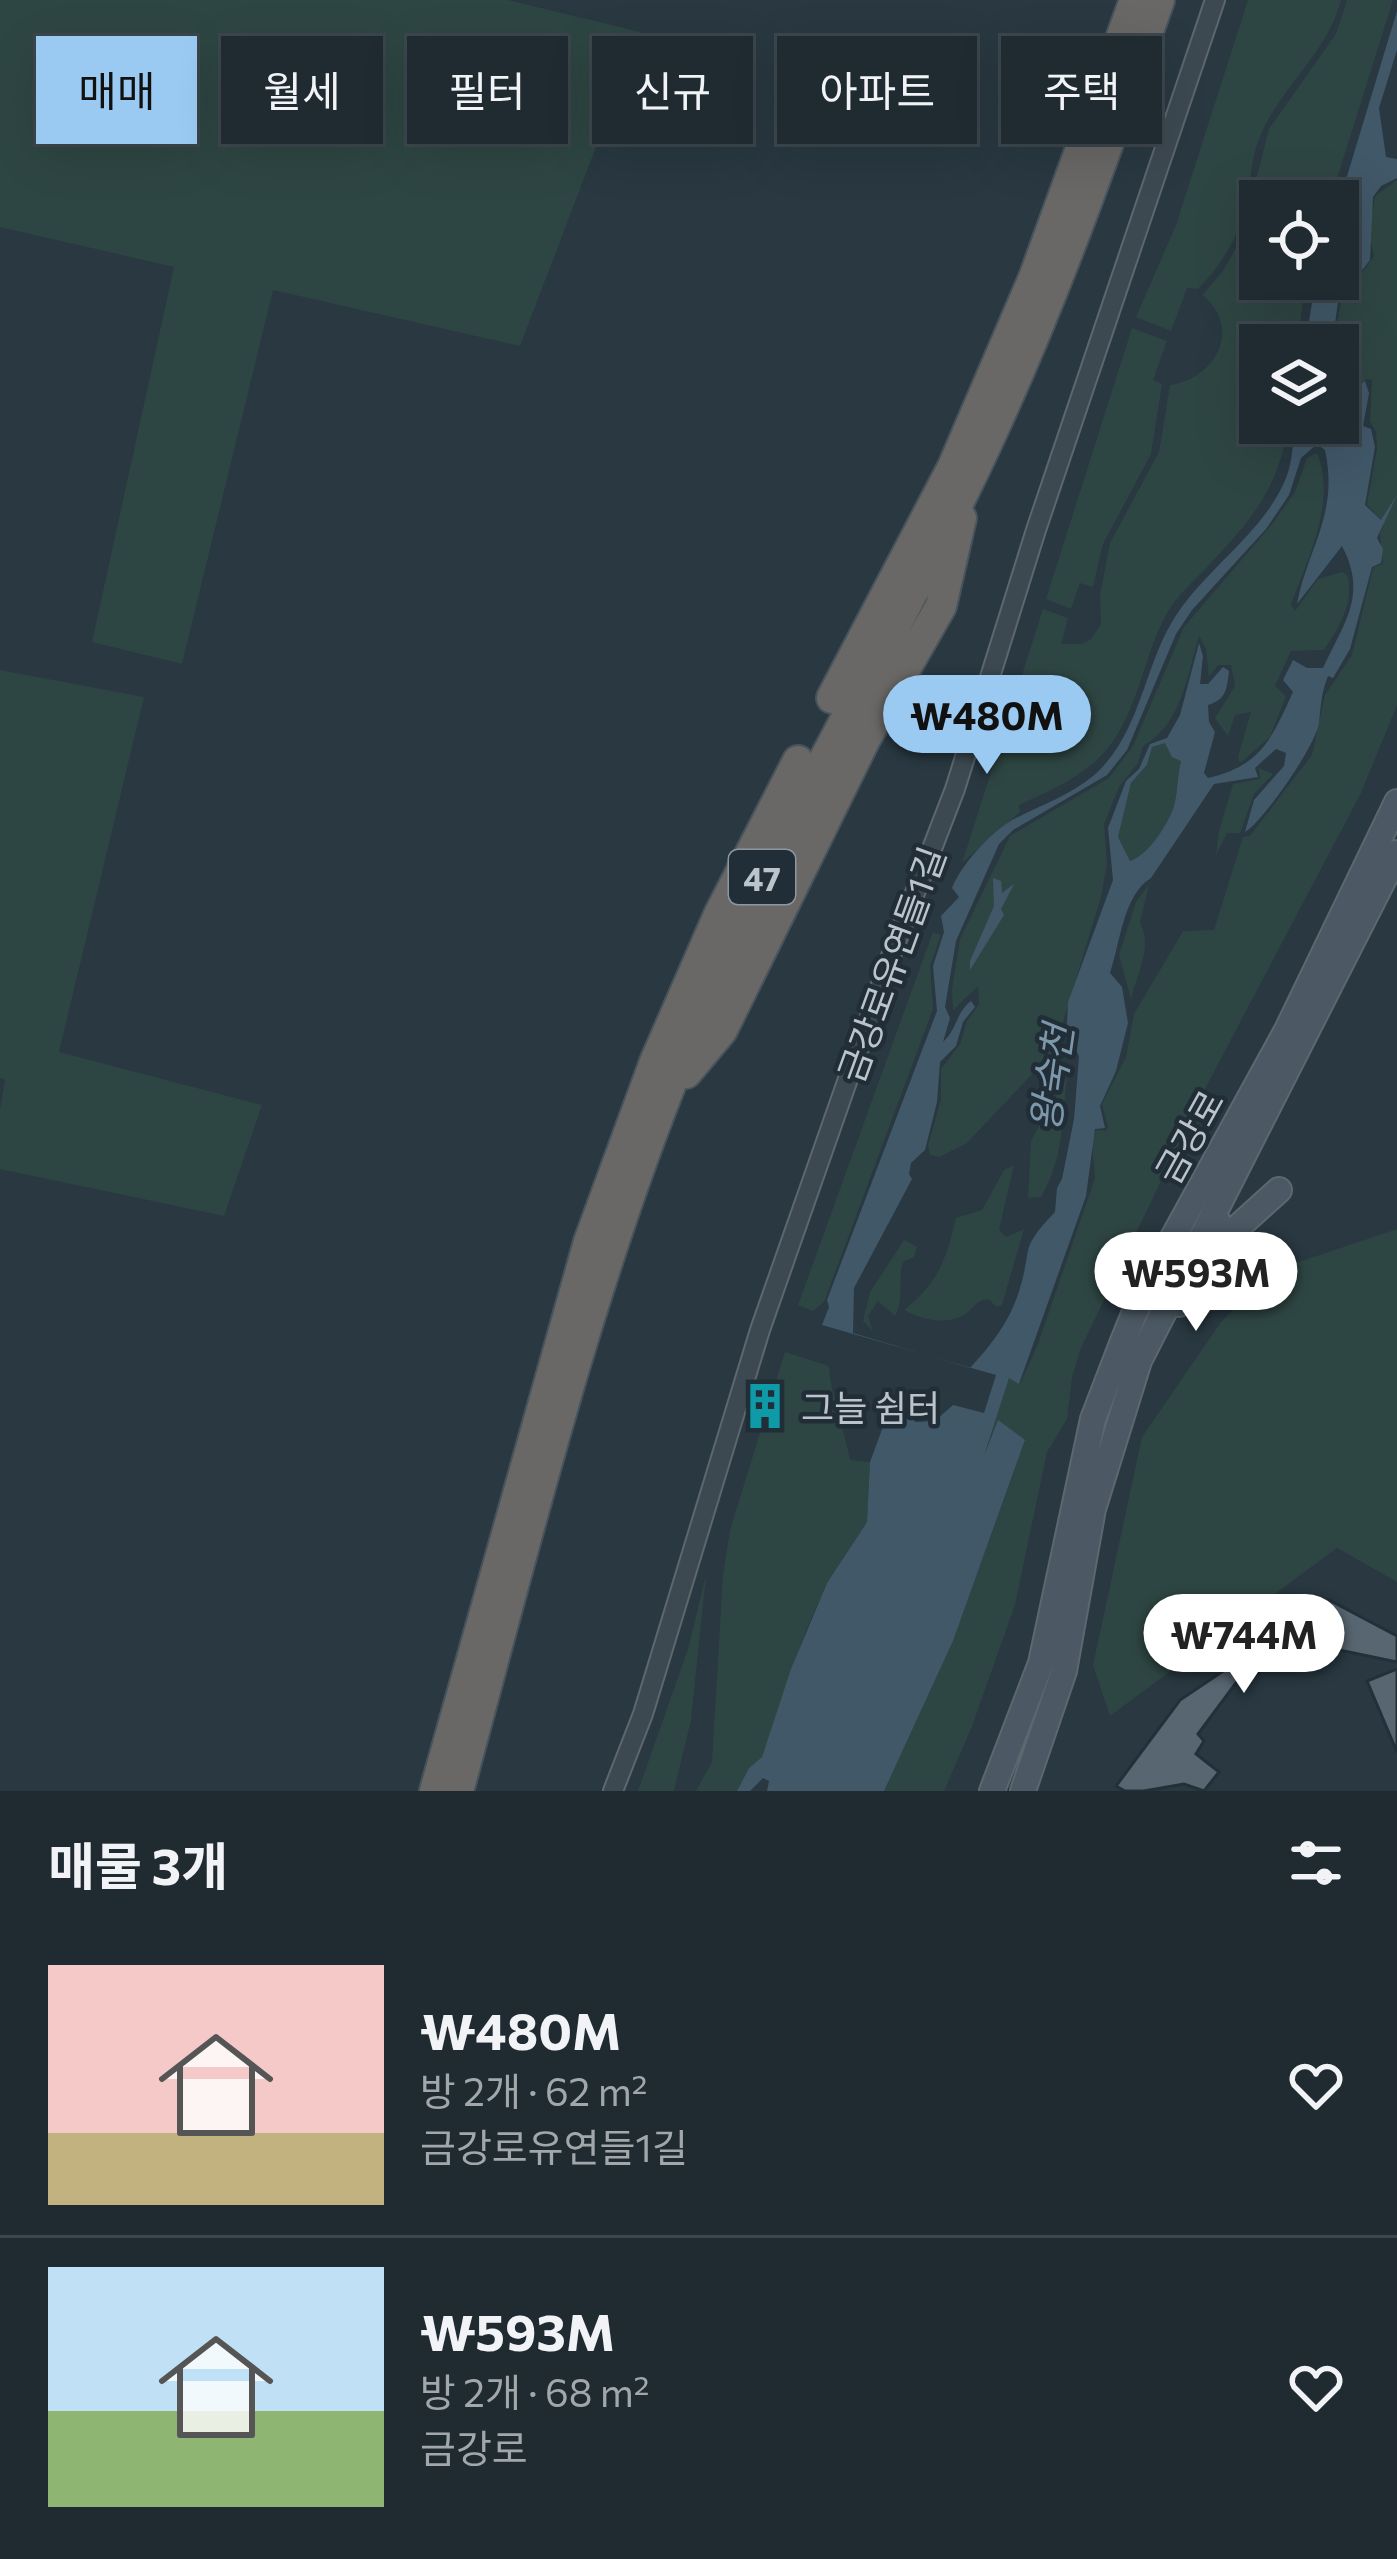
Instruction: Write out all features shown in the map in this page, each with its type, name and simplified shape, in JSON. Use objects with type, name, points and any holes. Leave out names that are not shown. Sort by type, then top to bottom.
[{"type":"highway","name":"47","points":[[435,1791],[561,1333],[655,1062],[751,849],[953,467],[1034,278],[1135,0]]},
{"type":"highway","name":"47","points":[[458,1791],[578,1350],[664,1102],[760,881],[964,493],[1066,263],[1159,0]]},
{"type":"main road","name":"금강로","points":[[992,1791],[1041,1663],[1093,1419],[1143,1292],[1287,1030],[1397,802]]},
{"type":"main road","name":"금강로","points":[[1023,1791],[1064,1671],[1093,1509],[1110,1447],[1148,1342],[1397,853]]},
{"type":"main road","points":[[1110,1447],[1184,1295],[1273,1200],[1216,1247],[1208,1244],[1286,1098],[1348,955]]},
{"type":"street","name":"금강로유연들1길","points":[[613,1791],[643,1714],[760,1330],[896,942],[955,789],[1036,530],[1215,0]]},
{"type":"green space","points":[[0,0],[508,0],[640,32],[638,36],[592,36],[592,144],[597,144],[520,346],[273,290],[182,664],[92,642],[174,267],[0,227]]},
{"type":"green space","points":[[1248,0],[1341,0],[1326,36],[1269,118],[1254,154],[1250,180],[1239,180],[1239,224],[1232,242],[1198,289],[1187,288],[1171,331],[1136,317],[1176,225]]},
{"type":"green space","points":[[1347,0],[1393,0],[1337,180],[1256,180],[1269,129],[1336,34]]},
{"type":"green space","points":[[1397,180],[1397,705],[1361,793],[1207,1085],[1081,1348],[1067,1419],[1047,1452],[1015,1605],[944,1791],[884,1791],[953,1641],[1025,1441],[998,1421],[984,1457],[1009,1377],[1020,1384],[1038,1344],[1095,1178],[1092,1142],[1096,1130],[1108,1127],[1102,1104],[1126,1057],[1134,1014],[1183,931],[1214,930],[1243,837],[1250,836],[1312,755],[1325,695],[1352,655],[1372,572],[1383,564],[1380,534],[1384,523],[1367,505],[1377,449],[1370,421],[1372,380],[1359,385],[1359,324],[1337,324],[1342,300],[1359,300],[1359,276],[1374,256],[1369,232],[1375,196]]},
{"type":"green space","points":[[1239,243],[1239,300],[1303,300],[1300,324],[1239,324],[1239,444],[1284,444],[1271,484],[1238,533],[1170,608],[1128,714],[1111,744],[1081,773],[1019,805],[1020,812],[962,863],[1043,609],[1068,618],[1061,644],[1082,644],[1101,624],[1100,595],[1110,543],[1159,452],[1170,385],[1200,373],[1219,350],[1221,322],[1202,295]]},
{"type":"green space","points":[[1132,328],[1167,341],[1153,380],[1162,384],[1151,454],[1103,544],[1093,587],[1080,583],[1071,609],[1046,599]]},
{"type":"green space","points":[[1317,453],[1324,491],[1322,510],[1291,604],[1295,611],[1318,579],[1342,572],[1348,576],[1349,597],[1335,632],[1324,650],[1291,651],[1275,686],[1286,696],[1270,737],[1240,763],[1251,712],[1235,715],[1228,736],[1215,718],[1235,686],[1231,665],[1218,665],[1209,677],[1206,648],[1199,636],[1175,712],[1143,746],[1104,824],[1107,863],[1101,897],[1054,1051],[967,1143],[939,1157],[930,1155],[928,1146],[941,1099],[941,1069],[960,1044],[979,1004],[978,986],[953,1010],[960,939],[1010,836],[1109,778],[1133,746],[1184,627],[1273,523],[1295,492],[1307,458]]},
{"type":"green space","points":[[0,670],[144,697],[59,1052],[262,1105],[224,1216],[0,1169],[5,1080],[0,1078]]},
{"type":"green space","points":[[1166,742],[1181,760],[1173,809],[1156,840],[1130,861],[1118,837],[1131,783],[1147,766],[1152,747]]},
{"type":"green space","points":[[1259,768],[1273,774],[1254,794],[1240,833],[1227,833],[1216,855],[1233,784],[1260,779]]},
{"type":"green space","points":[[1149,884],[1140,923],[1144,951],[1131,999],[1119,955],[1136,902]]},
{"type":"green space","points":[[933,932],[941,935],[930,966],[933,1009],[824,1302],[813,1311],[798,1305]]},
{"type":"green space","points":[[1067,1077],[1054,1168],[1041,1197],[1028,1198],[1031,1141]]},
{"type":"green space","points":[[1014,1165],[999,1230],[1006,1237],[1024,1229],[1002,1305],[984,1300],[964,1315],[941,1321],[904,1310],[939,1269],[956,1218],[982,1210],[1004,1170]]},
{"type":"green space","points":[[1397,1229],[1397,1582],[1337,1548],[1110,1716],[1093,1665],[1142,1437],[1221,1322],[1269,1272]]},
{"type":"green space","points":[[904,1240],[917,1247],[914,1257],[903,1262],[898,1309],[895,1316],[878,1301],[868,1316],[873,1331],[863,1321],[870,1292]]},
{"type":"green space","points":[[785,1352],[829,1366],[850,1460],[870,1462],[867,1522],[827,1583],[762,1757],[749,1768],[737,1791],[696,1791],[712,1762],[730,1530]]},
{"type":"green space","points":[[706,1575],[691,1720],[674,1791],[638,1791],[688,1649]]},
{"type":"water","points":[[1397,11],[1397,50],[1379,108],[1386,157],[1397,159],[1397,178],[1381,186],[1373,197],[1370,260],[1359,274],[1359,180],[1346,180]]},
{"type":"water","points":[[1312,300],[1340,300],[1335,324],[1308,324]]},
{"type":"water","points":[[1365,381],[1369,393],[1363,426],[1371,429],[1375,447],[1365,505],[1381,520],[1397,495],[1377,538],[1383,549],[1381,563],[1372,567],[1350,649],[1333,678],[1328,676],[1316,734],[1276,799],[1245,832],[1254,800],[1284,766],[1286,753],[1276,749],[1255,768],[1258,777],[1214,784],[1128,908],[1110,973],[1122,987],[1128,1023],[1116,1071],[1100,1106],[1105,1128],[1095,1129],[1086,1196],[1019,1384],[1009,1378],[984,1456],[998,1420],[1025,1440],[953,1641],[884,1791],[767,1791],[769,1781],[763,1778],[750,1791],[737,1791],[749,1768],[762,1757],[791,1669],[827,1583],[867,1522],[870,1462],[891,1405],[904,1394],[915,1422],[935,1421],[953,1405],[984,1413],[996,1375],[970,1368],[1006,1321],[1032,1241],[1055,1212],[1074,1119],[1079,1057],[1067,1024],[1068,1002],[1113,880],[1108,828],[1126,781],[1139,769],[1150,744],[1167,738],[1180,715],[1199,643],[1203,656],[1200,684],[1208,684],[1223,667],[1229,671],[1224,693],[1208,705],[1215,732],[1204,773],[1208,778],[1241,766],[1262,748],[1293,692],[1283,680],[1293,660],[1307,668],[1323,668],[1345,623],[1353,579],[1342,546],[1297,604],[1328,493],[1325,450],[1317,444],[1359,444],[1359,386]],"holes":[[[1165,743],[1172,757],[1181,761],[1173,809],[1156,840],[1130,861],[1118,837],[1131,783],[1147,765],[1152,747]]]},
{"type":"water","points":[[1292,444],[1317,444],[1301,458],[1289,495],[1266,529],[1176,634],[1127,750],[1107,775],[1013,830],[999,844],[956,941],[945,1007],[950,1018],[943,1042],[966,1005],[971,1001],[975,1007],[963,1022],[956,1046],[940,1062],[937,1102],[925,1150],[911,1163],[912,1179],[854,1288],[853,1333],[930,1356],[822,1325],[827,1300],[937,1011],[933,966],[944,932],[941,916],[959,897],[952,888],[956,879],[995,833],[1074,789],[1109,759],[1132,719],[1177,614],[1264,515],[1290,465]]},
{"type":"water","points":[[993,878],[1001,881],[1002,893],[1014,884],[1001,909],[1004,915],[970,970],[994,906]]},
{"type":"building","points":[[1329,1600],[1397,1636],[1397,1662],[1306,1643],[1257,1674],[1250,1664],[1198,1734],[1204,1741],[1196,1754],[1219,1772],[1204,1791],[1184,1784],[1144,1791],[1116,1786],[1180,1700]]},
{"type":"building","points":[[1397,1669],[1397,1752],[1367,1681]]},
{"type":"place","name":"그늘 쉼터","points":[[765,1406]]},
{"type":"water label","name":"왕숙천","points":[[1050,1078]]}]
